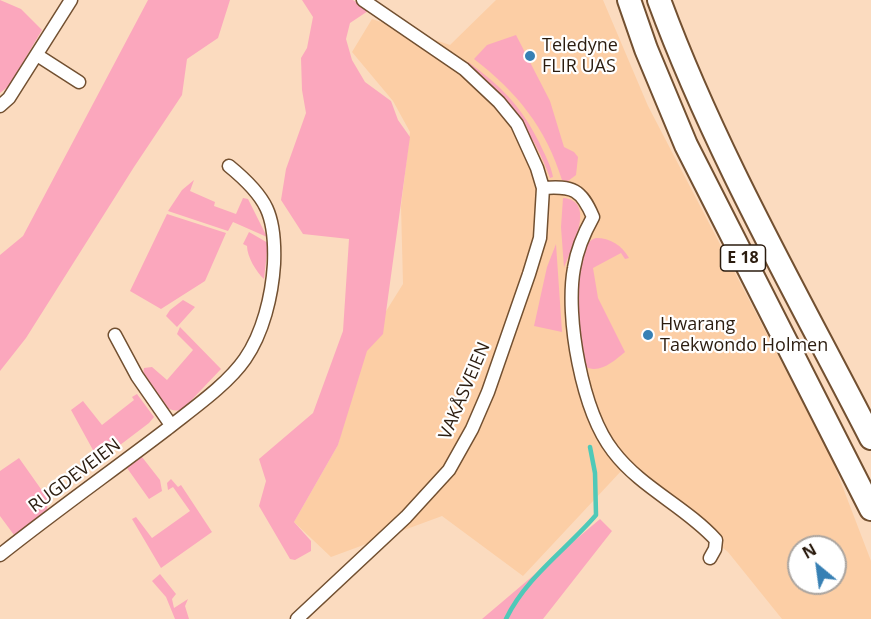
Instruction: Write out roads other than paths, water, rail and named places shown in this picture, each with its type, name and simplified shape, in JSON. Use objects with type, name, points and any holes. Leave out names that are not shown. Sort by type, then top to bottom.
[{"type":"highway","name":"E 18","points":[[629,0],[646,49],[686,145],[871,509]]},
{"type":"highway","name":"E 18","points":[[659,0],[693,84],[760,226],[871,438]]},
{"type":"street","points":[[0,106],[9,98],[71,0]]},
{"type":"street","points":[[363,0],[464,69],[499,102],[517,124],[528,145],[543,188],[558,187],[576,190],[584,198],[593,217],[582,237],[573,269],[572,316],[579,372],[591,411],[612,451],[640,480],[701,524],[716,540],[716,549],[710,558]]},
{"type":"street","points":[[37,55],[79,82]]},
{"type":"street","name":"RUGDEVEIEN","points":[[0,555],[206,399],[247,357],[262,325],[273,284],[274,252],[269,212],[258,192],[230,166]]},
{"type":"street","name":"VAKÅSVEIEN","points":[[297,619],[405,517],[448,470],[472,429],[488,392],[540,238],[543,188]]},
{"type":"street","points":[[115,335],[137,376],[171,425]]},
{"type":"waterway","points":[[506,619],[514,604],[535,577],[596,515],[595,473],[590,447]]},
{"type":"place","name":"Teledyne FLIR UAS","points":[[530,56]]},
{"type":"place","name":"Hwarang Taekwondo Holmen","points":[[648,335]]}]
